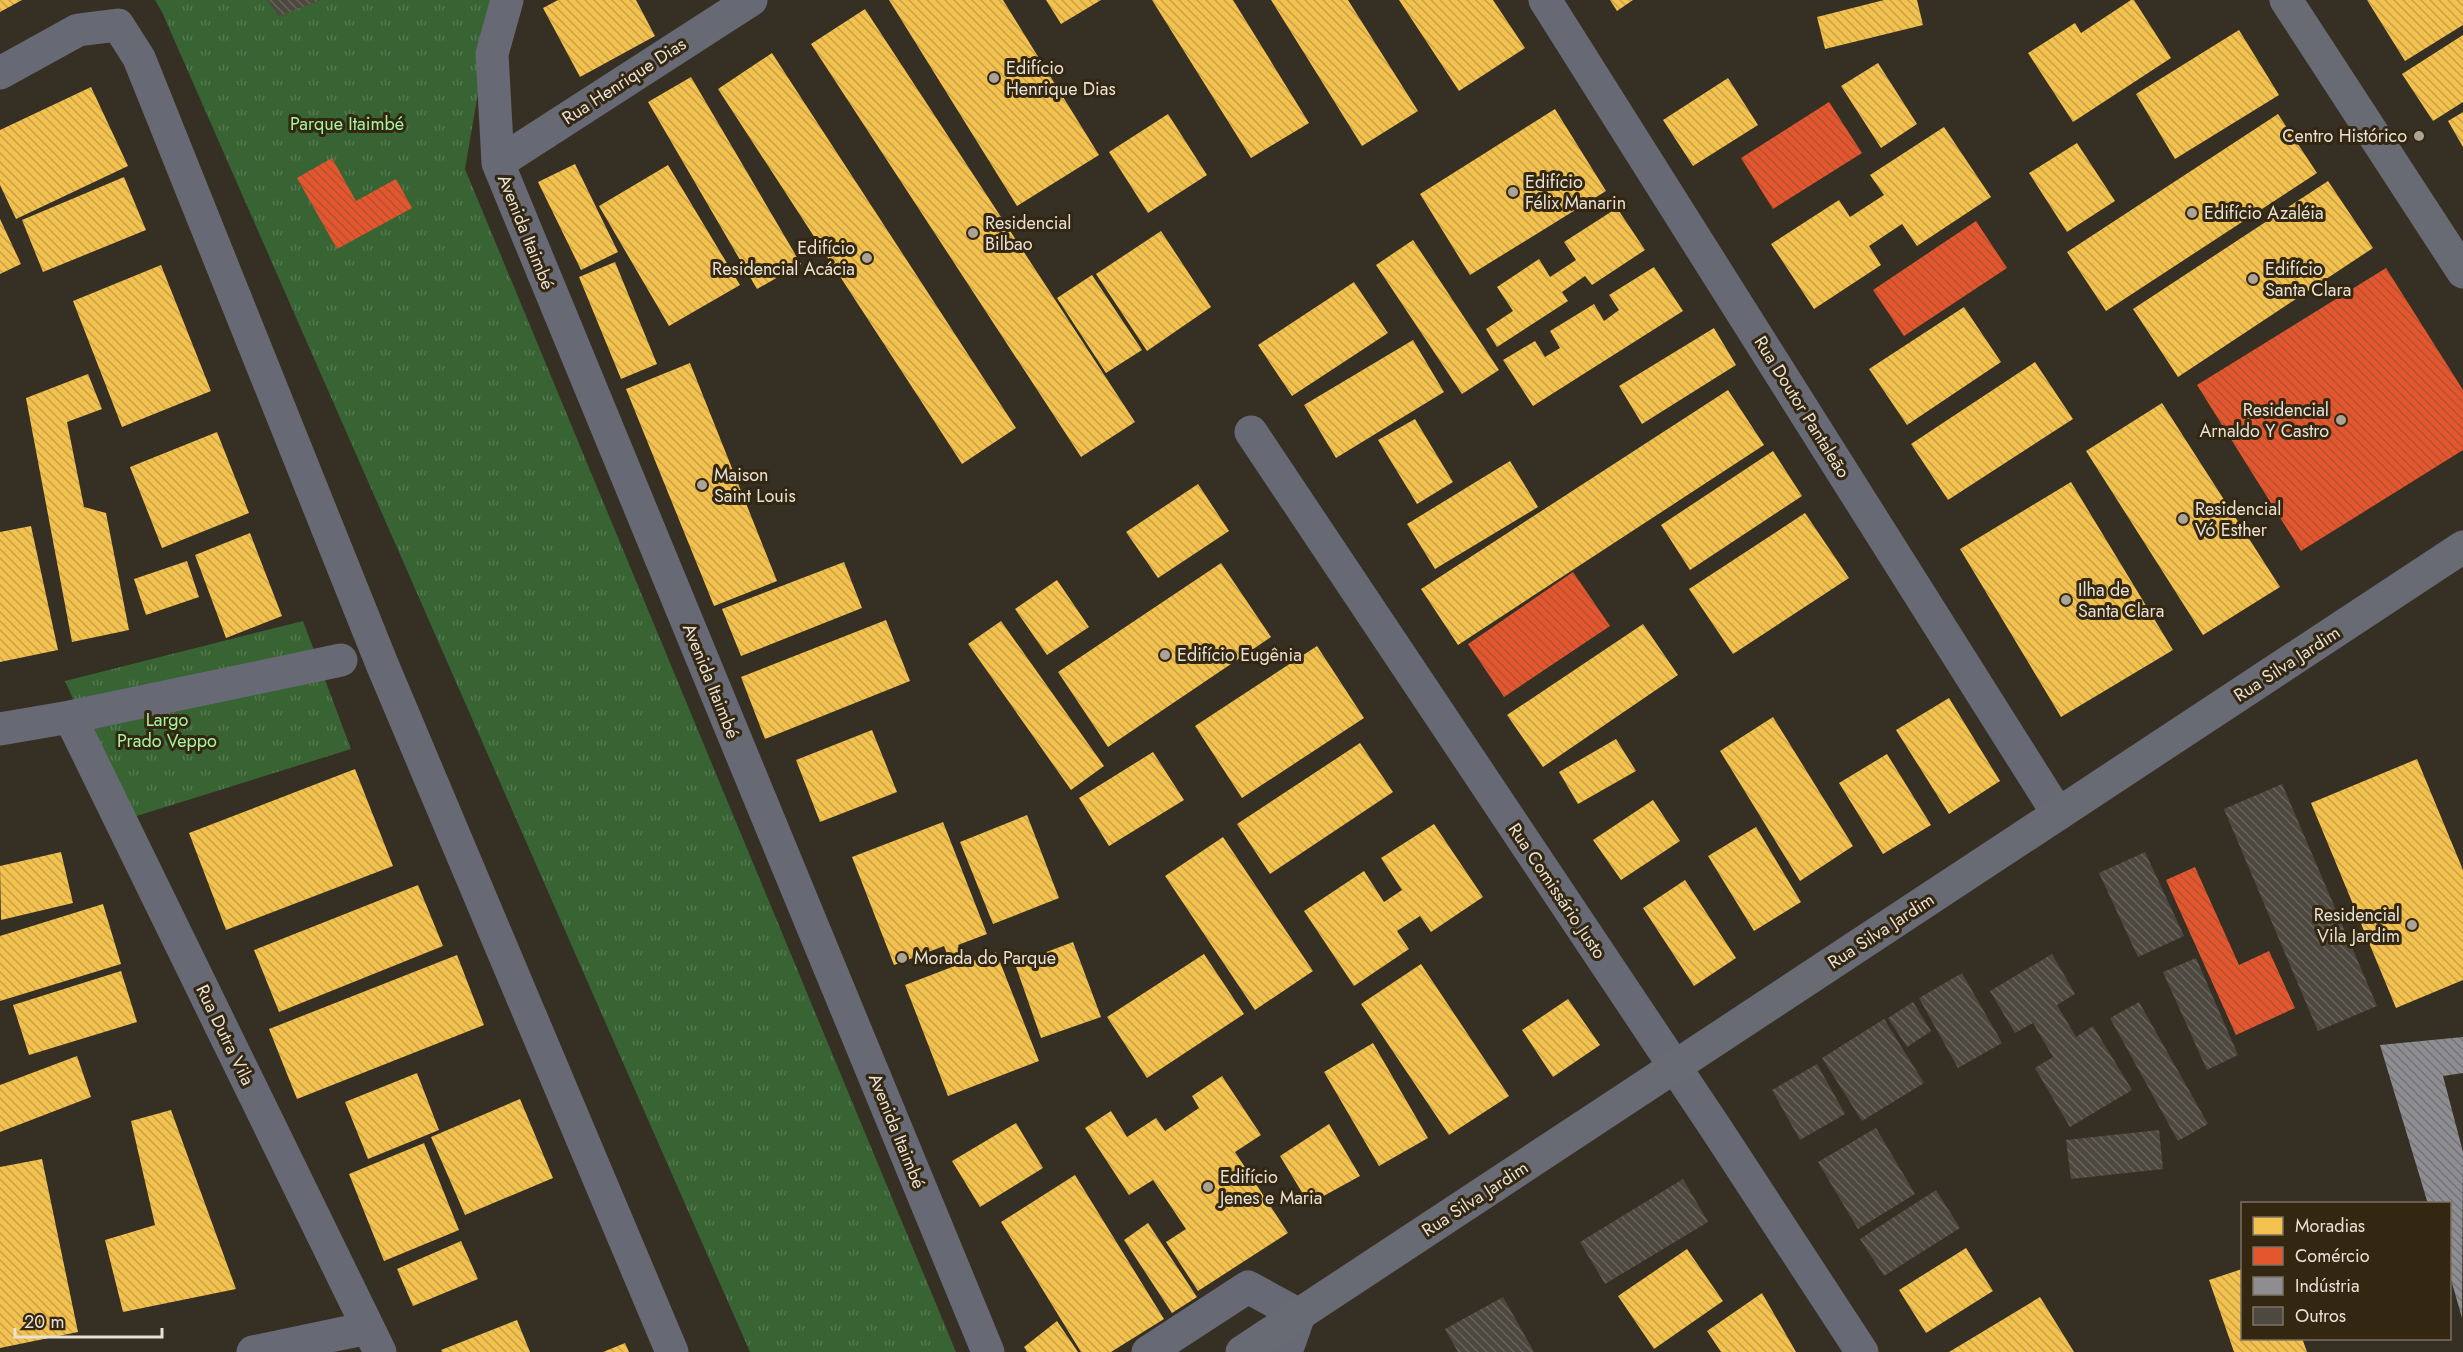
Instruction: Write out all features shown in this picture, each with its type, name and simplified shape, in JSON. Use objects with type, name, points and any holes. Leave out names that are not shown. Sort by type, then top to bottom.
[{"type":"street","name":"Avenida Itaimbé","points":[[507,0],[492,54],[498,163],[988,1352]]},
{"type":"street","name":"Rua Henrique Dias","points":[[498,163],[751,0]]},
{"type":"street","name":"Rua Doutor Pantaleão","points":[[1545,0],[2058,814]]},
{"type":"street","points":[[2286,0],[2463,272]]},
{"type":"street","points":[[0,73],[78,30],[117,25],[139,58],[382,664],[672,1352]]},
{"type":"street","name":"Rua Comissário Justo","points":[[1251,432],[1675,1067],[1862,1352]]},
{"type":"street","name":"Rua Silva Jardim","points":[[1242,1352],[2463,547]]},
{"type":"street","points":[[0,729],[70,717],[340,660]]},
{"type":"street","name":"Rua Dutra Vila","points":[[70,717],[374,1340]]},
{"type":"street","points":[[1148,1352],[1248,1287],[1299,1315],[1286,1352]]},
{"type":"street","points":[[253,1352],[374,1340]]},
{"type":"green space","name":"Parque Itaimbé","points":[[155,0],[494,0],[465,169],[956,1352],[750,1352]]},
{"type":"green space","name":"Largo Prado Veppo","points":[[303,621],[351,749],[127,819],[65,681]]},
{"type":"building: Moradias","points":[[0,0],[22,0],[0,12]]},
{"type":"building: Moradias","points":[[558,0],[636,0],[655,36],[580,77],[543,8]]},
{"type":"building: Moradias","name":"Edifício Henrique Dias","points":[[889,0],[1003,0],[1099,155],[1017,206]]},
{"type":"building: Moradias","points":[[1046,0],[1101,0],[1061,24]]},
{"type":"building: Moradias","points":[[1152,0],[1233,0],[1309,123],[1251,158]]},
{"type":"building: Moradias","points":[[1271,0],[1348,0],[1418,111],[1362,146]]},
{"type":"building: Moradias","points":[[1399,0],[1493,0],[1525,48],[1459,91]]},
{"type":"building: Moradias","points":[[1610,0],[1633,0],[1617,11]]},
{"type":"building: Moradias","points":[[1884,0],[1917,0],[1923,25],[1825,49],[1817,17]]},
{"type":"building: Moradias","points":[[2134,0],[2171,58],[2073,122],[2028,53],[2075,23],[2081,33]]},
{"type":"building: Moradias","points":[[2367,0],[2463,0],[2463,25],[2405,61]]},
{"type":"building: Moradias","name":"Residencial Bilbao","points":[[865,9],[1135,422],[1081,457],[811,44]]},
{"type":"building: Moradias","points":[[2239,30],[2279,95],[2175,159],[2136,94]]},
{"type":"building: Moradias","points":[[2463,35],[2463,102],[2433,121],[2402,74]]},
{"type":"building: Moradias","name":"Edifício Residencial Acácia","points":[[772,53],[1016,428],[962,464],[718,89]]},
{"type":"building: Moradias","points":[[1878,63],[1917,124],[1881,148],[1841,86]]},
{"type":"building: Moradias","points":[[691,77],[801,264],[757,289],[648,102]]},
{"type":"building: Moradias","points":[[1728,78],[1758,125],[1693,166],[1663,120]]},
{"type":"building: Moradias","points":[[91,87],[128,166],[16,219],[0,185],[0,130]]},
{"type":"building: Moradias","name":"Edifício Félix Manarin","points":[[1555,109],[1606,191],[1470,275],[1420,194]]},
{"type":"building: Moradias","points":[[2463,112],[2463,147],[2448,121]]},
{"type":"building: Moradias","points":[[1168,114],[1207,175],[1148,213],[1109,152]]},
{"type":"building: Moradias","name":"Edifício Azaléia","points":[[2278,114],[2317,173],[2106,311],[2067,252]]},
{"type":"building: Moradias","points":[[1944,127],[1991,197],[1917,246],[1902,224],[1869,246],[1881,265],[1814,309],[1771,244],[1839,200],[1850,217],[1884,195],[1870,175]]},
{"type":"building: Moradias","points":[[2077,143],[2115,201],[2067,232],[2029,173]]},
{"type":"building: Moradias","points":[[575,164],[618,252],[581,270],[538,182]]},
{"type":"building: Moradias","points":[[668,165],[740,285],[669,326],[599,206]]},
{"type":"building: Moradias","points":[[124,177],[146,230],[43,272],[22,220]]},
{"type":"building: Moradias","name":"Edifício Santa Clara","points":[[2328,181],[2373,248],[2178,377],[2133,309]]},
{"type":"building: Moradias","points":[[1617,208],[1645,250],[1592,285],[1585,276],[1562,292],[1568,301],[1497,347],[1486,329],[1513,311],[1497,287],[1539,259],[1550,277],[1576,260],[1564,242]]},
{"type":"building: Moradias","points":[[0,219],[21,264],[0,274]]},
{"type":"building: Moradias","points":[[1161,231],[1211,307],[1147,351],[1096,274]]},
{"type":"building: Moradias","points":[[1413,240],[1499,370],[1462,394],[1376,265]]},
{"type":"building: Moradias","points":[[615,262],[657,364],[621,379],[579,277]]},
{"type":"building: Moradias","points":[[161,265],[211,391],[122,427],[73,301]]},
{"type":"building: Moradias","points":[[1654,267],[1683,311],[1533,406],[1503,360],[1535,341],[1545,357],[1560,348],[1550,331],[1594,304],[1604,321],[1619,310],[1609,295]]},
{"type":"building: Moradias","points":[[1092,275],[1142,350],[1106,373],[1057,298]]},
{"type":"building: Moradias","points":[[1354,282],[1388,333],[1292,396],[1258,345]]},
{"type":"building: Moradias","points":[[1964,307],[2001,362],[1907,425],[1869,369]]},
{"type":"building: Moradias","points":[[1714,328],[1736,365],[1642,424],[1619,386]]},
{"type":"building: Moradias","points":[[1413,340],[1444,392],[1336,458],[1304,405]]},
{"type":"building: Moradias","points":[[2035,362],[2073,419],[1948,500],[1911,444]]},
{"type":"building: Moradias","name":"Maison Saint Louis","points":[[690,363],[777,581],[714,606],[626,389]]},
{"type":"building: Moradias","points":[[88,374],[102,409],[67,422],[84,507],[106,513],[129,630],[72,642],[26,398]]},
{"type":"building: Moradias","points":[[1728,390],[1764,445],[1458,645],[1421,589]]},
{"type":"building: Moradias","name":"Residencial Vó Esther","points":[[2162,403],[2280,587],[2203,635],[2086,451]]},
{"type":"building: Moradias","points":[[1415,419],[1453,482],[1417,504],[1378,440]]},
{"type":"building: Moradias","points":[[217,432],[249,513],[162,548],[130,467]]},
{"type":"building: Moradias","points":[[1773,451],[1802,496],[1690,570],[1661,525]]},
{"type":"building: Moradias","points":[[1510,461],[1538,507],[1435,569],[1407,524]]},
{"type":"building: Moradias","name":"Ilha de Santa Clara","points":[[2071,482],[2173,650],[2061,717],[1960,549]]},
{"type":"building: Moradias","points":[[1198,484],[1229,531],[1158,578],[1126,532]]},
{"type":"building: Moradias","points":[[1805,513],[1849,578],[1733,654],[1689,589]]},
{"type":"building: Moradias","points":[[31,526],[58,650],[0,662],[0,532]]},
{"type":"building: Moradias","points":[[250,533],[282,616],[226,638],[195,555]]},
{"type":"building: Moradias","points":[[187,561],[199,597],[146,615],[134,579]]},
{"type":"building: Moradias","points":[[844,562],[862,608],[741,656],[722,609]]},
{"type":"building: Moradias","name":"Edifício Eugênia","points":[[1221,563],[1271,637],[1108,747],[1058,672]]},
{"type":"building: Moradias","points":[[1057,580],[1089,627],[1047,655],[1015,609]]},
{"type":"building: Moradias","points":[[886,620],[910,681],[765,739],[741,677]]},
{"type":"building: Moradias","points":[[1001,621],[1104,766],[1071,790],[968,644]]},
{"type":"building: Moradias","points":[[1643,624],[1678,675],[1543,767],[1507,715]]},
{"type":"building: Moradias","points":[[1317,646],[1364,718],[1242,798],[1195,726]]},
{"type":"building: Moradias","points":[[1949,698],[2000,781],[1949,814],[1896,730]]},
{"type":"building: Moradias","points":[[1773,717],[1853,846],[1800,881],[1720,751]]},
{"type":"building: Moradias","points":[[872,730],[897,792],[820,822],[796,760]]},
{"type":"building: Moradias","points":[[1616,739],[1636,771],[1578,804],[1559,772]]},
{"type":"building: Moradias","points":[[1360,743],[1393,792],[1270,874],[1237,824]]},
{"type":"building: Moradias","points":[[1153,752],[1184,800],[1109,846],[1079,798]]},
{"type":"building: Moradias","points":[[1887,754],[1931,825],[1883,854],[1839,783]]},
{"type":"building: Moradias","name":"Residencial Vila Jardim","points":[[2417,759],[2463,870],[2463,980],[2396,1008],[2311,803]]},
{"type":"building: Moradias","points":[[355,769],[393,866],[226,930],[189,833]]},
{"type":"building: Moradias","points":[[1653,800],[1680,841],[1621,880],[1593,840]]},
{"type":"building: Moradias","points":[[1027,815],[1059,898],[993,924],[960,842]]},
{"type":"building: Moradias","name":"Morada do Parque","points":[[943,822],[987,934],[958,945],[965,964],[996,952],[1039,1061],[948,1096],[905,985],[952,967],[944,946],[894,965],[852,857]]},
{"type":"building: Moradias","points":[[1434,824],[1483,897],[1431,932],[1420,916],[1397,931],[1409,949],[1354,986],[1304,911],[1364,871],[1384,902],[1402,890],[1381,858]]},
{"type":"building: Moradias","points":[[1756,827],[1801,902],[1754,931],[1708,856]]},
{"type":"building: Moradias","points":[[1223,837],[1313,971],[1255,1010],[1165,876]]},
{"type":"building: Moradias","points":[[61,852],[73,903],[1,920],[0,866]]},
{"type":"building: Moradias","points":[[1685,880],[1736,958],[1694,986],[1643,908]]},
{"type":"building: Moradias","points":[[418,885],[443,946],[279,1012],[254,950]]},
{"type":"building: Moradias","points":[[103,904],[121,964],[0,1001],[0,936]]},
{"type":"building: Moradias","points":[[1073,942],[1101,1017],[1041,1038],[1015,964]]},
{"type":"building: Moradias","points":[[1204,954],[1244,1014],[1147,1078],[1107,1017]]},
{"type":"building: Moradias","points":[[457,955],[484,1025],[297,1099],[269,1029]]},
{"type":"building: Moradias","points":[[1421,964],[1509,1096],[1449,1135],[1361,1004]]},
{"type":"building: Moradias","points":[[121,971],[137,1022],[29,1055],[13,1005]]},
{"type":"building: Moradias","points":[[1568,999],[1600,1045],[1553,1077],[1522,1030]]},
{"type":"building: Moradias","points":[[1373,1043],[1428,1138],[1379,1166],[1324,1072]]},
{"type":"building: Moradias","points":[[77,1056],[91,1097],[0,1132],[0,1085]]},
{"type":"building: Moradias","points":[[417,1073],[439,1130],[368,1159],[345,1102]]},
{"type":"building: Moradias","name":"Edifício Jenes e Maria","points":[[1222,1076],[1261,1135],[1235,1152],[1288,1233],[1198,1291],[1166,1242],[1186,1229],[1153,1180],[1129,1195],[1085,1128],[1111,1111],[1127,1137],[1156,1118],[1165,1131],[1199,1108],[1192,1096]]},
{"type":"building: Moradias","points":[[520,1099],[553,1178],[465,1215],[431,1137]]},
{"type":"building: Moradias","points":[[171,1110],[236,1289],[123,1312],[105,1240],[155,1225],[131,1121]]},
{"type":"building: Moradias","points":[[1016,1123],[1043,1168],[980,1207],[952,1161]]},
{"type":"building: Moradias","points":[[1329,1124],[1360,1176],[1309,1204],[1280,1156]]},
{"type":"building: Moradias","points":[[424,1143],[459,1230],[384,1261],[349,1174]]},
{"type":"building: Moradias","points":[[42,1159],[78,1332],[0,1348],[0,1167]]},
{"type":"building: Moradias","points":[[1075,1175],[1164,1319],[1111,1352],[1081,1352],[1001,1222]]},
{"type":"building: Moradias","points":[[1148,1223],[1197,1297],[1172,1313],[1124,1240]]},
{"type":"building: Moradias","points":[[461,1241],[478,1279],[413,1306],[397,1269]]},
{"type":"building: Moradias","points":[[1966,1248],[1993,1291],[1926,1333],[1899,1290]]},
{"type":"building: Moradias","points":[[1687,1249],[1723,1301],[1654,1349],[1618,1296]]},
{"type":"building: Moradias","points":[[2241,1269],[2241,1340],[2303,1340],[2307,1352],[2234,1352],[2209,1280]]},
{"type":"building: Moradias","points":[[1762,1293],[1796,1352],[1721,1352],[1707,1331]]},
{"type":"building: Moradias","points":[[2040,1297],[2074,1352],[1949,1352]]},
{"type":"building: Moradias","points":[[517,1320],[530,1352],[442,1352],[441,1350]]},
{"type":"building: Moradias","points":[[1057,1321],[1078,1352],[1027,1352],[1024,1347]]},
{"type":"building: Moradias","points":[[625,1343],[629,1352],[603,1352]]},
{"type":"building: Comércio","points":[[1829,102],[1862,153],[1773,209],[1741,158]]},
{"type":"building: Comércio","points":[[332,158],[356,201],[396,179],[412,208],[337,249],[297,178]]},
{"type":"building: Comércio","points":[[1976,221],[2007,268],[1904,336],[1873,290]]},
{"type":"building: Comércio","name":"Residencial Arnaldo Y Castro","points":[[2386,268],[2463,390],[2463,450],[2301,551],[2197,385]]},
{"type":"building: Comércio","points":[[1573,572],[1610,626],[1504,697],[1468,644]]},
{"type":"building: Comércio","points":[[2195,867],[2239,965],[2269,951],[2295,1008],[2236,1035],[2166,880]]},
{"type":"building: Indústria","points":[[2463,1037],[2463,1073],[2443,1076],[2463,1152],[2462,1318],[2451,1280],[2451,1202],[2427,1202],[2380,1045]]},
{"type":"building: Outros","points":[[267,0],[321,0],[279,16]]},
{"type":"building: Outros","points":[[2282,784],[2377,1006],[2318,1031],[2224,809]]},
{"type":"building: Outros","points":[[2145,852],[2184,936],[2138,957],[2099,873]]},
{"type":"building: Outros","points":[[2052,954],[2075,994],[2057,1005],[2076,1037],[2093,1026],[2132,1090],[2070,1127],[2035,1068],[2053,1057],[2033,1023],[2015,1033],[1990,991]]},
{"type":"building: Outros","points":[[2196,958],[2238,1055],[2207,1070],[2163,972]]},
{"type":"building: Outros","points":[[1962,973],[2002,1043],[1958,1068],[1919,998]]},
{"type":"building: Outros","points":[[1913,1002],[1931,1031],[1907,1047],[1888,1018]]},
{"type":"building: Outros","points":[[2139,1002],[2208,1124],[2178,1141],[2110,1018]]},
{"type":"building: Outros","points":[[1884,1019],[1924,1083],[1862,1121],[1822,1058]]},
{"type":"building: Outros","points":[[1817,1064],[1845,1114],[1800,1140],[1772,1090]]},
{"type":"building: Outros","points":[[1876,1128],[1915,1194],[1858,1229],[1818,1162]]},
{"type":"building: Outros","points":[[2159,1130],[2163,1169],[2071,1179],[2066,1140]]},
{"type":"building: Outros","points":[[1683,1179],[1708,1222],[1605,1284],[1580,1242]]},
{"type":"building: Outros","points":[[1936,1190],[1960,1228],[1884,1276],[1860,1239]]},
{"type":"building: Outros","points":[[1503,1297],[1534,1352],[1458,1352],[1445,1329]]},
{"type":"place","name":"Edifício Henrique Dias","points":[[994,78]]},
{"type":"place","name":"Centro Histórico","points":[[2419,136]]},
{"type":"place","name":"Edifício Félix Manarin","points":[[1513,192]]},
{"type":"place","name":"Edifício Azaléia","points":[[2192,213]]},
{"type":"place","name":"Residencial Bilbao","points":[[973,233]]},
{"type":"place","name":"Edifício Residencial Acácia","points":[[867,258]]},
{"type":"place","name":"Edifício Santa Clara","points":[[2253,279]]},
{"type":"place","name":"Residencial Arnaldo Y Castro","points":[[2341,420]]},
{"type":"place","name":"Maison Saint Louis","points":[[702,485]]},
{"type":"place","name":"Residencial Vó Esther","points":[[2183,519]]},
{"type":"place","name":"Ilha de Santa Clara","points":[[2066,600]]},
{"type":"place","name":"Edifício Eugênia","points":[[1165,655]]},
{"type":"place","name":"Residencial Vila Jardim","points":[[2412,925]]},
{"type":"place","name":"Morada do Parque","points":[[902,958]]},
{"type":"place","name":"Edifício Jenes e Maria","points":[[1208,1187]]}]
